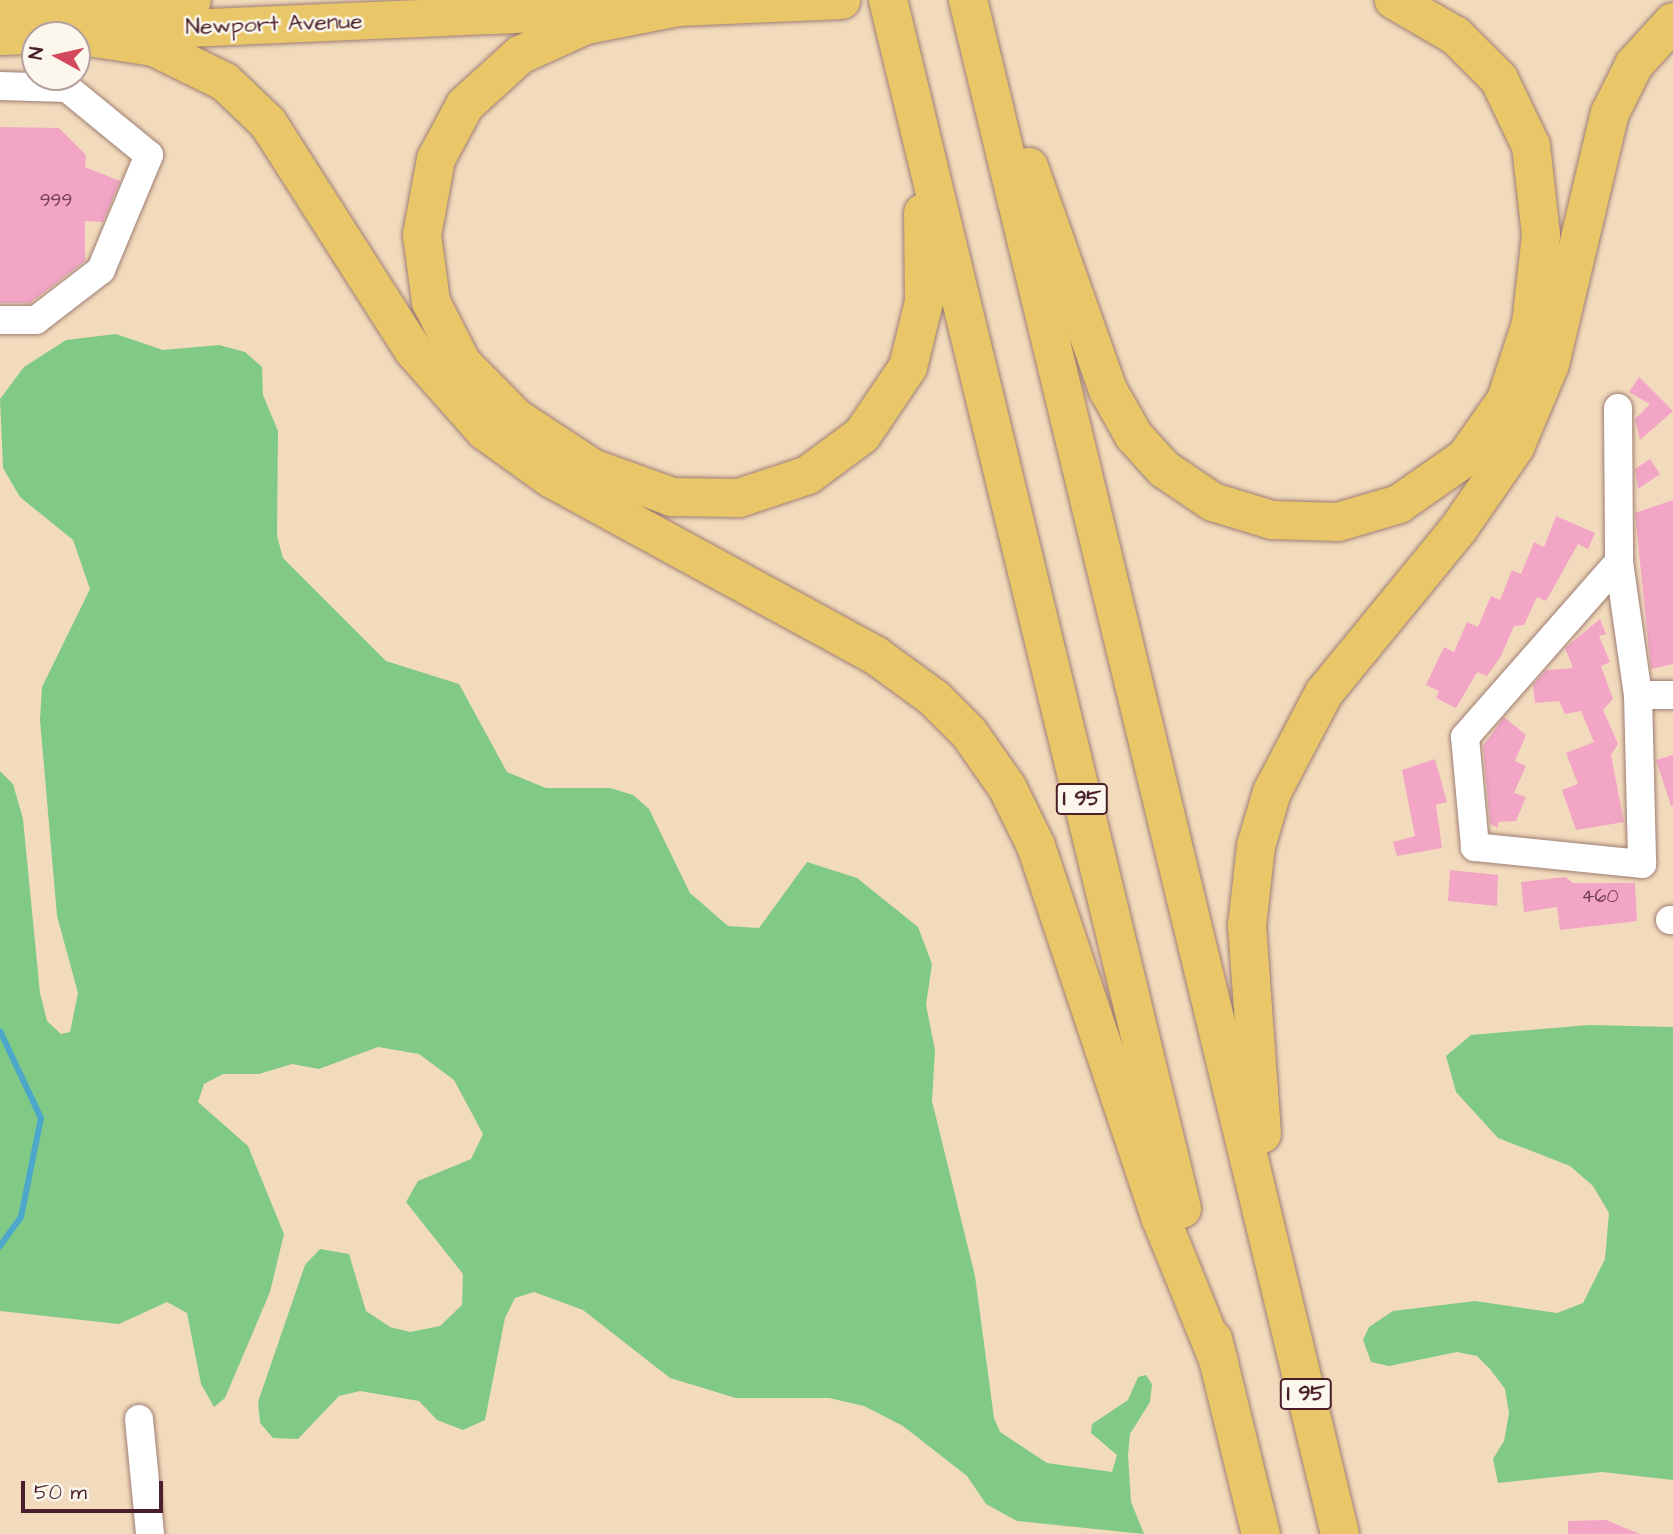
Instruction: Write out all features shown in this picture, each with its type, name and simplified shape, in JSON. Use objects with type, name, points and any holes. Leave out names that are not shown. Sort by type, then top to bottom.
[{"type":"highway","points":[[0,7],[21,0]]},
{"type":"highway","name":"I 95","points":[[888,0],[1261,1534]]},
{"type":"highway","name":"I 95","points":[[968,0],[1340,1534]]},
{"type":"highway","points":[[982,60],[1038,188],[1108,390],[1133,436],[1175,478],[1227,508],[1288,523],[1338,522],[1413,497],[1477,444],[1520,363],[1540,266],[1537,174],[1514,104],[1465,43],[1394,0]]},
{"type":"highway","points":[[678,7],[571,30],[499,69],[456,118],[427,188],[424,269],[451,347],[516,418],[592,468],[664,495],[739,498],[808,475],[862,435],[901,382],[922,320],[920,134]]},
{"type":"highway","points":[[1272,1255],[1247,956],[1253,868],[1266,810],[1312,710],[1477,504],[1525,428],[1556,341],[1610,113],[1634,65],[1673,22]]},
{"type":"highway","points":[[91,37],[154,47],[225,82],[268,123],[413,350],[485,431],[552,480],[875,655],[934,698],[969,733],[1007,787],[1036,846],[1161,1219],[1219,1362]]},
{"type":"main road","name":"Newport Avenue","points":[[0,7],[192,0]]},
{"type":"main road","name":"Newport Avenue","points":[[91,32],[841,0]]},
{"type":"main road","name":"Newport Avenue","points":[[0,36],[21,35]]},
{"type":"street","points":[[0,86],[67,88],[149,155],[101,270],[36,320],[0,320]]},
{"type":"street","points":[[1618,408],[1619,562],[1638,695],[1642,864],[1475,847],[1465,737],[1619,562]]},
{"type":"street","points":[[1638,695],[1673,695]]},
{"type":"street","points":[[139,1419],[150,1534]]},
{"type":"green space","points":[[116,334],[163,350],[219,345],[245,352],[262,367],[263,395],[278,431],[277,536],[283,558],[386,661],[459,684],[507,772],[546,788],[610,788],[633,795],[649,809],[690,893],[728,926],[759,928],[807,862],[857,878],[918,927],[932,964],[926,1005],[935,1050],[932,1101],[975,1276],[994,1418],[1000,1432],[1047,1463],[1112,1472],[1117,1455],[1091,1433],[1092,1424],[1128,1400],[1138,1377],[1146,1375],[1152,1384],[1150,1402],[1130,1434],[1128,1455],[1131,1502],[1144,1534],[1017,1521],[986,1504],[967,1476],[903,1426],[864,1406],[829,1398],[736,1398],[670,1378],[583,1310],[534,1292],[515,1298],[505,1318],[485,1420],[463,1430],[437,1420],[419,1401],[360,1391],[339,1396],[298,1439],[273,1438],[260,1423],[258,1402],[305,1265],[320,1249],[349,1254],[366,1311],[390,1327],[410,1332],[440,1326],[462,1305],[463,1274],[406,1202],[418,1181],[471,1159],[483,1134],[454,1080],[419,1054],[378,1047],[319,1069],[292,1064],[259,1074],[223,1074],[204,1084],[198,1102],[248,1146],[284,1234],[270,1292],[225,1398],[214,1407],[201,1384],[187,1313],[167,1302],[119,1324],[0,1311],[0,771],[13,784],[23,819],[40,993],[47,1021],[61,1034],[70,1032],[78,993],[57,916],[40,720],[42,687],[90,589],[73,540],[20,497],[3,468],[0,399],[24,367],[66,340]]},
{"type":"green space","points":[[1589,1025],[1673,1027],[1673,1480],[1602,1472],[1498,1483],[1493,1459],[1504,1441],[1509,1413],[1505,1389],[1490,1369],[1477,1356],[1457,1352],[1389,1366],[1371,1362],[1363,1340],[1369,1327],[1393,1311],[1475,1301],[1557,1313],[1583,1303],[1605,1259],[1609,1213],[1593,1186],[1570,1166],[1498,1138],[1456,1092],[1446,1056],[1471,1035]]},
{"type":"building","points":[[0,127],[59,128],[86,155],[85,167],[120,181],[103,222],[85,221],[85,261],[30,303],[0,303]]},
{"type":"building","points":[[1639,377],[1673,411],[1640,440],[1635,419],[1650,404],[1629,392]]},
{"type":"building","points":[[1650,459],[1660,474],[1638,489],[1635,469]]},
{"type":"building","points":[[1673,500],[1673,664],[1651,669],[1635,513]]},
{"type":"building","points":[[1556,516],[1595,533],[1588,549],[1578,544],[1546,601],[1537,597],[1524,625],[1514,626],[1501,656],[1487,676],[1477,672],[1456,708],[1436,698],[1439,691],[1426,685],[1444,647],[1454,652],[1467,622],[1478,627],[1491,596],[1500,600],[1512,570],[1521,574],[1534,542],[1544,547]]},
{"type":"building","points":[[1600,619],[1606,634],[1599,636],[1610,662],[1601,666],[1613,699],[1603,710],[1618,744],[1611,755],[1624,822],[1576,830],[1562,790],[1578,784],[1566,753],[1594,742],[1581,711],[1565,714],[1559,701],[1535,703],[1533,685],[1546,670],[1573,668],[1565,648]]},
{"type":"building","points":[[1504,717],[1526,735],[1515,761],[1526,766],[1514,793],[1526,797],[1516,821],[1498,822],[1498,828],[1490,824],[1483,746]]},
{"type":"building","points":[[1673,755],[1673,806],[1671,806],[1656,760]]},
{"type":"building","points":[[1435,759],[1447,802],[1436,805],[1442,848],[1397,856],[1393,842],[1415,836],[1402,770]]},
{"type":"building","points":[[1450,870],[1498,875],[1497,906],[1448,901]]},
{"type":"building","points":[[1565,877],[1573,883],[1635,883],[1637,921],[1560,930],[1557,907],[1524,912],[1521,882]]},
{"type":"building","points":[[1606,1520],[1640,1534],[1568,1534],[1568,1521]]},
{"type":"waterway","points":[[0,1031],[41,1118],[21,1217],[0,1246]]}]
